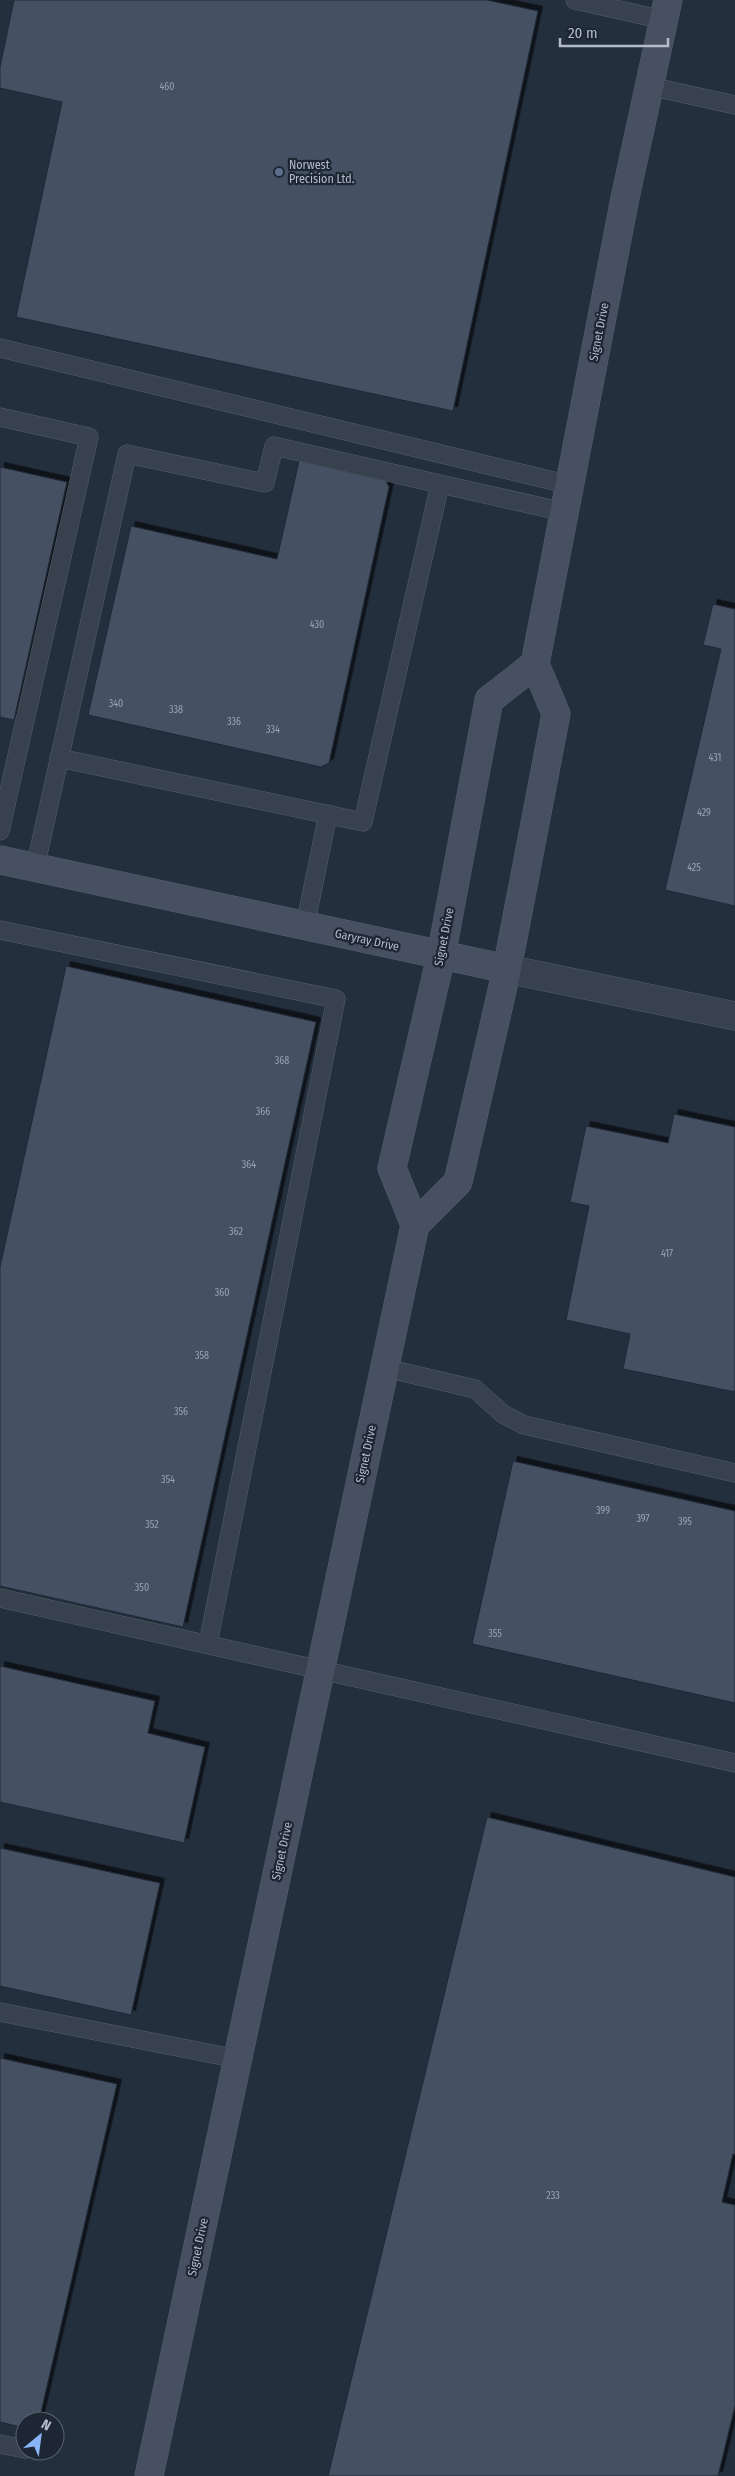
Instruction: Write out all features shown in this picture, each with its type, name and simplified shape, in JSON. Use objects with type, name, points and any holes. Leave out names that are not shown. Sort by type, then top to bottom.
[{"type":"street","name":"Signet Drive","points":[[149,2476],[415,1225],[392,1168],[441,956],[489,700],[535,664],[625,198],[666,10]]},
{"type":"street","points":[[415,1225],[458,1182],[507,970],[556,714],[535,664]]},
{"type":"street","name":"Garyray Drive","points":[[0,860],[441,956],[735,1016]]},
{"type":"lane","points":[[575,0],[666,10]]},
{"type":"lane","points":[[649,86],[735,105]]},
{"type":"lane","points":[[0,348],[570,485]]},
{"type":"lane","points":[[0,417],[90,437],[0,831]]},
{"type":"lane","points":[[35,868],[127,454],[265,483],[274,446],[564,512]]},
{"type":"lane","points":[[59,758],[363,822],[440,484]]},
{"type":"lane","points":[[304,926],[328,814]]},
{"type":"lane","points":[[0,930],[336,999],[208,1644]]},
{"type":"lane","points":[[384,1368],[475,1389],[503,1414],[524,1425],[735,1473]]},
{"type":"lane","points":[[0,1598],[735,1763]]},
{"type":"lane","points":[[0,2012],[238,2059]]},
{"type":"lane","points":[[0,2444],[15,2447]]},
{"type":"building","points":[[14,0],[487,0],[538,11],[453,411],[16,317],[62,102],[0,88],[0,67]]},
{"type":"building","points":[[299,461],[386,481],[389,487],[329,763],[321,767],[88,715],[131,526],[277,559]]},
{"type":"building","points":[[0,467],[67,482],[14,720],[0,717]]},
{"type":"building","points":[[713,604],[735,609],[735,906],[665,890],[721,649],[703,645]]},
{"type":"building","points":[[66,966],[316,1022],[183,1627],[0,1586],[0,1267]]},
{"type":"building","points":[[674,1114],[735,1127],[735,1392],[623,1369],[630,1334],[566,1320],[589,1206],[570,1202],[586,1126],[668,1143]]},
{"type":"building","points":[[513,1461],[735,1511],[735,1703],[472,1644]]},
{"type":"building","points":[[0,1666],[155,1701],[148,1733],[205,1747],[184,1843],[0,1802]]},
{"type":"building","points":[[487,1817],[735,1877],[735,2155],[733,2154],[722,2202],[735,2205],[735,2406],[718,2476],[328,2476]]},
{"type":"building","points":[[0,1848],[160,1883],[131,2015],[0,1986]]},
{"type":"building","points":[[0,2058],[117,2084],[41,2411],[15,2411],[15,2426],[0,2422]]},
{"type":"place","name":"Norwest Precision Ltd.","points":[[279,172]]}]
